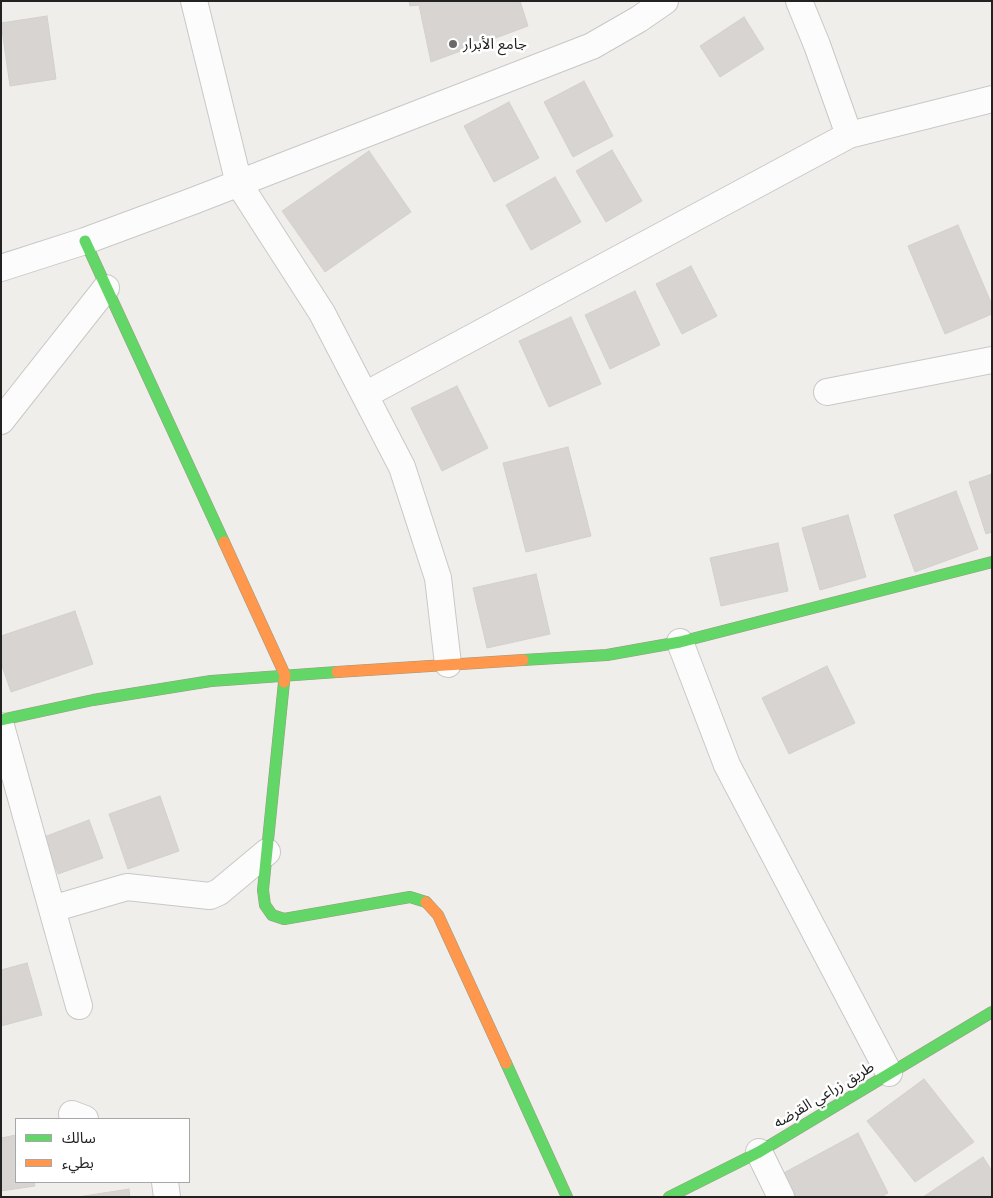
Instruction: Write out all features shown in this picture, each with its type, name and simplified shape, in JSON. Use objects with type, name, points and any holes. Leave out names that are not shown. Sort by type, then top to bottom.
[{"type":"street","points":[[194,1],[239,184],[322,313],[402,467],[438,578],[448,664]]},
{"type":"street","points":[[1,268],[85,241],[239,184],[592,46],[666,1]]},
{"type":"street","points":[[800,1],[849,135]]},
{"type":"street","points":[[365,395],[849,135],[992,99]]},
{"type":"street","points":[[85,241],[285,675],[263,890],[265,905],[272,915],[284,919],[410,897],[424,901],[438,915],[567,1197]]},
{"type":"street","points":[[1,421],[106,288]]},
{"type":"street","points":[[827,392],[992,360]]},
{"type":"street","points":[[1,720],[103,698],[210,682],[285,675],[607,655],[680,642],[992,562]]},
{"type":"street","points":[[680,642],[727,765],[889,1073]]},
{"type":"street","points":[[1,726],[8,779],[52,909],[79,1006]]},
{"type":"street","points":[[52,909],[127,887],[210,896],[219,892],[267,852]]},
{"type":"street","name":"طريق زراعي القرضه","points":[[669,1197],[759,1152],[992,1012]]},
{"type":"street","points":[[759,1152],[781,1197]]},
{"type":"street","points":[[165,1183],[168,1197]]},
{"type":"building","name":"جامع الأبرار","points":[[409,1],[520,1],[528,26],[431,62],[419,5],[410,6]]},
{"type":"building","points":[[47,16],[56,79],[10,86],[1,23]]},
{"type":"building","points":[[744,17],[764,49],[720,77],[700,46]]},
{"type":"building","points":[[584,81],[613,136],[573,157],[544,102]]},
{"type":"building","points":[[509,102],[539,158],[494,182],[464,126]]},
{"type":"building","points":[[612,150],[642,201],[606,222],[576,171]]},
{"type":"building","points":[[369,151],[411,212],[325,272],[282,211]]},
{"type":"building","points":[[555,177],[581,222],[531,250],[506,205]]},
{"type":"building","points":[[958,225],[992,305],[992,314],[945,334],[908,246]]},
{"type":"building","points":[[691,266],[717,316],[682,334],[656,284]]},
{"type":"building","points":[[635,291],[660,345],[610,369],[585,315]]},
{"type":"building","points":[[571,317],[601,384],[549,407],[519,341]]},
{"type":"building","points":[[457,386],[488,448],[442,471],[411,408]]},
{"type":"building","points":[[568,447],[591,536],[526,552],[503,463]]},
{"type":"building","points":[[992,474],[992,532],[986,534],[969,482]]},
{"type":"building","points":[[956,491],[978,549],[915,572],[894,515]]},
{"type":"building","points":[[848,515],[866,577],[820,590],[802,528]]},
{"type":"building","points":[[778,543],[788,591],[721,606],[710,558]]},
{"type":"building","points":[[536,574],[550,634],[487,648],[473,588]]},
{"type":"building","points":[[75,611],[93,664],[11,692],[1,663],[1,636]]},
{"type":"building","points":[[827,666],[855,723],[789,754],[762,698]]},
{"type":"building","points":[[160,796],[179,851],[128,869],[109,814]]},
{"type":"building","points":[[89,820],[103,858],[58,874],[44,837]]},
{"type":"building","points":[[27,963],[42,1015],[1,1026],[1,970]]},
{"type":"building","points":[[924,1079],[974,1142],[915,1182],[867,1121]]},
{"type":"building","points":[[858,1133],[888,1193],[881,1197],[790,1197],[778,1176]]},
{"type":"building","points":[[15,1135],[15,1183],[34,1183],[35,1186],[1,1191],[1,1138]]},
{"type":"building","points":[[983,1157],[992,1171],[992,1197],[923,1197]]},
{"type":"building","points":[[129,1189],[130,1197],[78,1197]]},
{"type":"traffic: fast","points":[[85,241],[224,542]]},
{"type":"traffic: fast","points":[[523,660],[607,655],[680,642],[992,562]]},
{"type":"traffic: fast","points":[[1,720],[93,700],[211,681],[337,672]]},
{"type":"traffic: fast","points":[[284,682],[263,890],[265,905],[272,915],[284,919],[410,897],[426,902]]},
{"type":"traffic: fast","points":[[669,1197],[759,1152],[992,1012]]},
{"type":"traffic: fast","points":[[506,1063],[567,1197]]},
{"type":"traffic: slow","points":[[224,542],[285,675],[284,682]]},
{"type":"traffic: slow","points":[[337,672],[523,660]]},
{"type":"traffic: slow","points":[[426,902],[438,915],[506,1063]]},
{"type":"place","name":"جامع الأبرار","points":[[453,44]]}]
